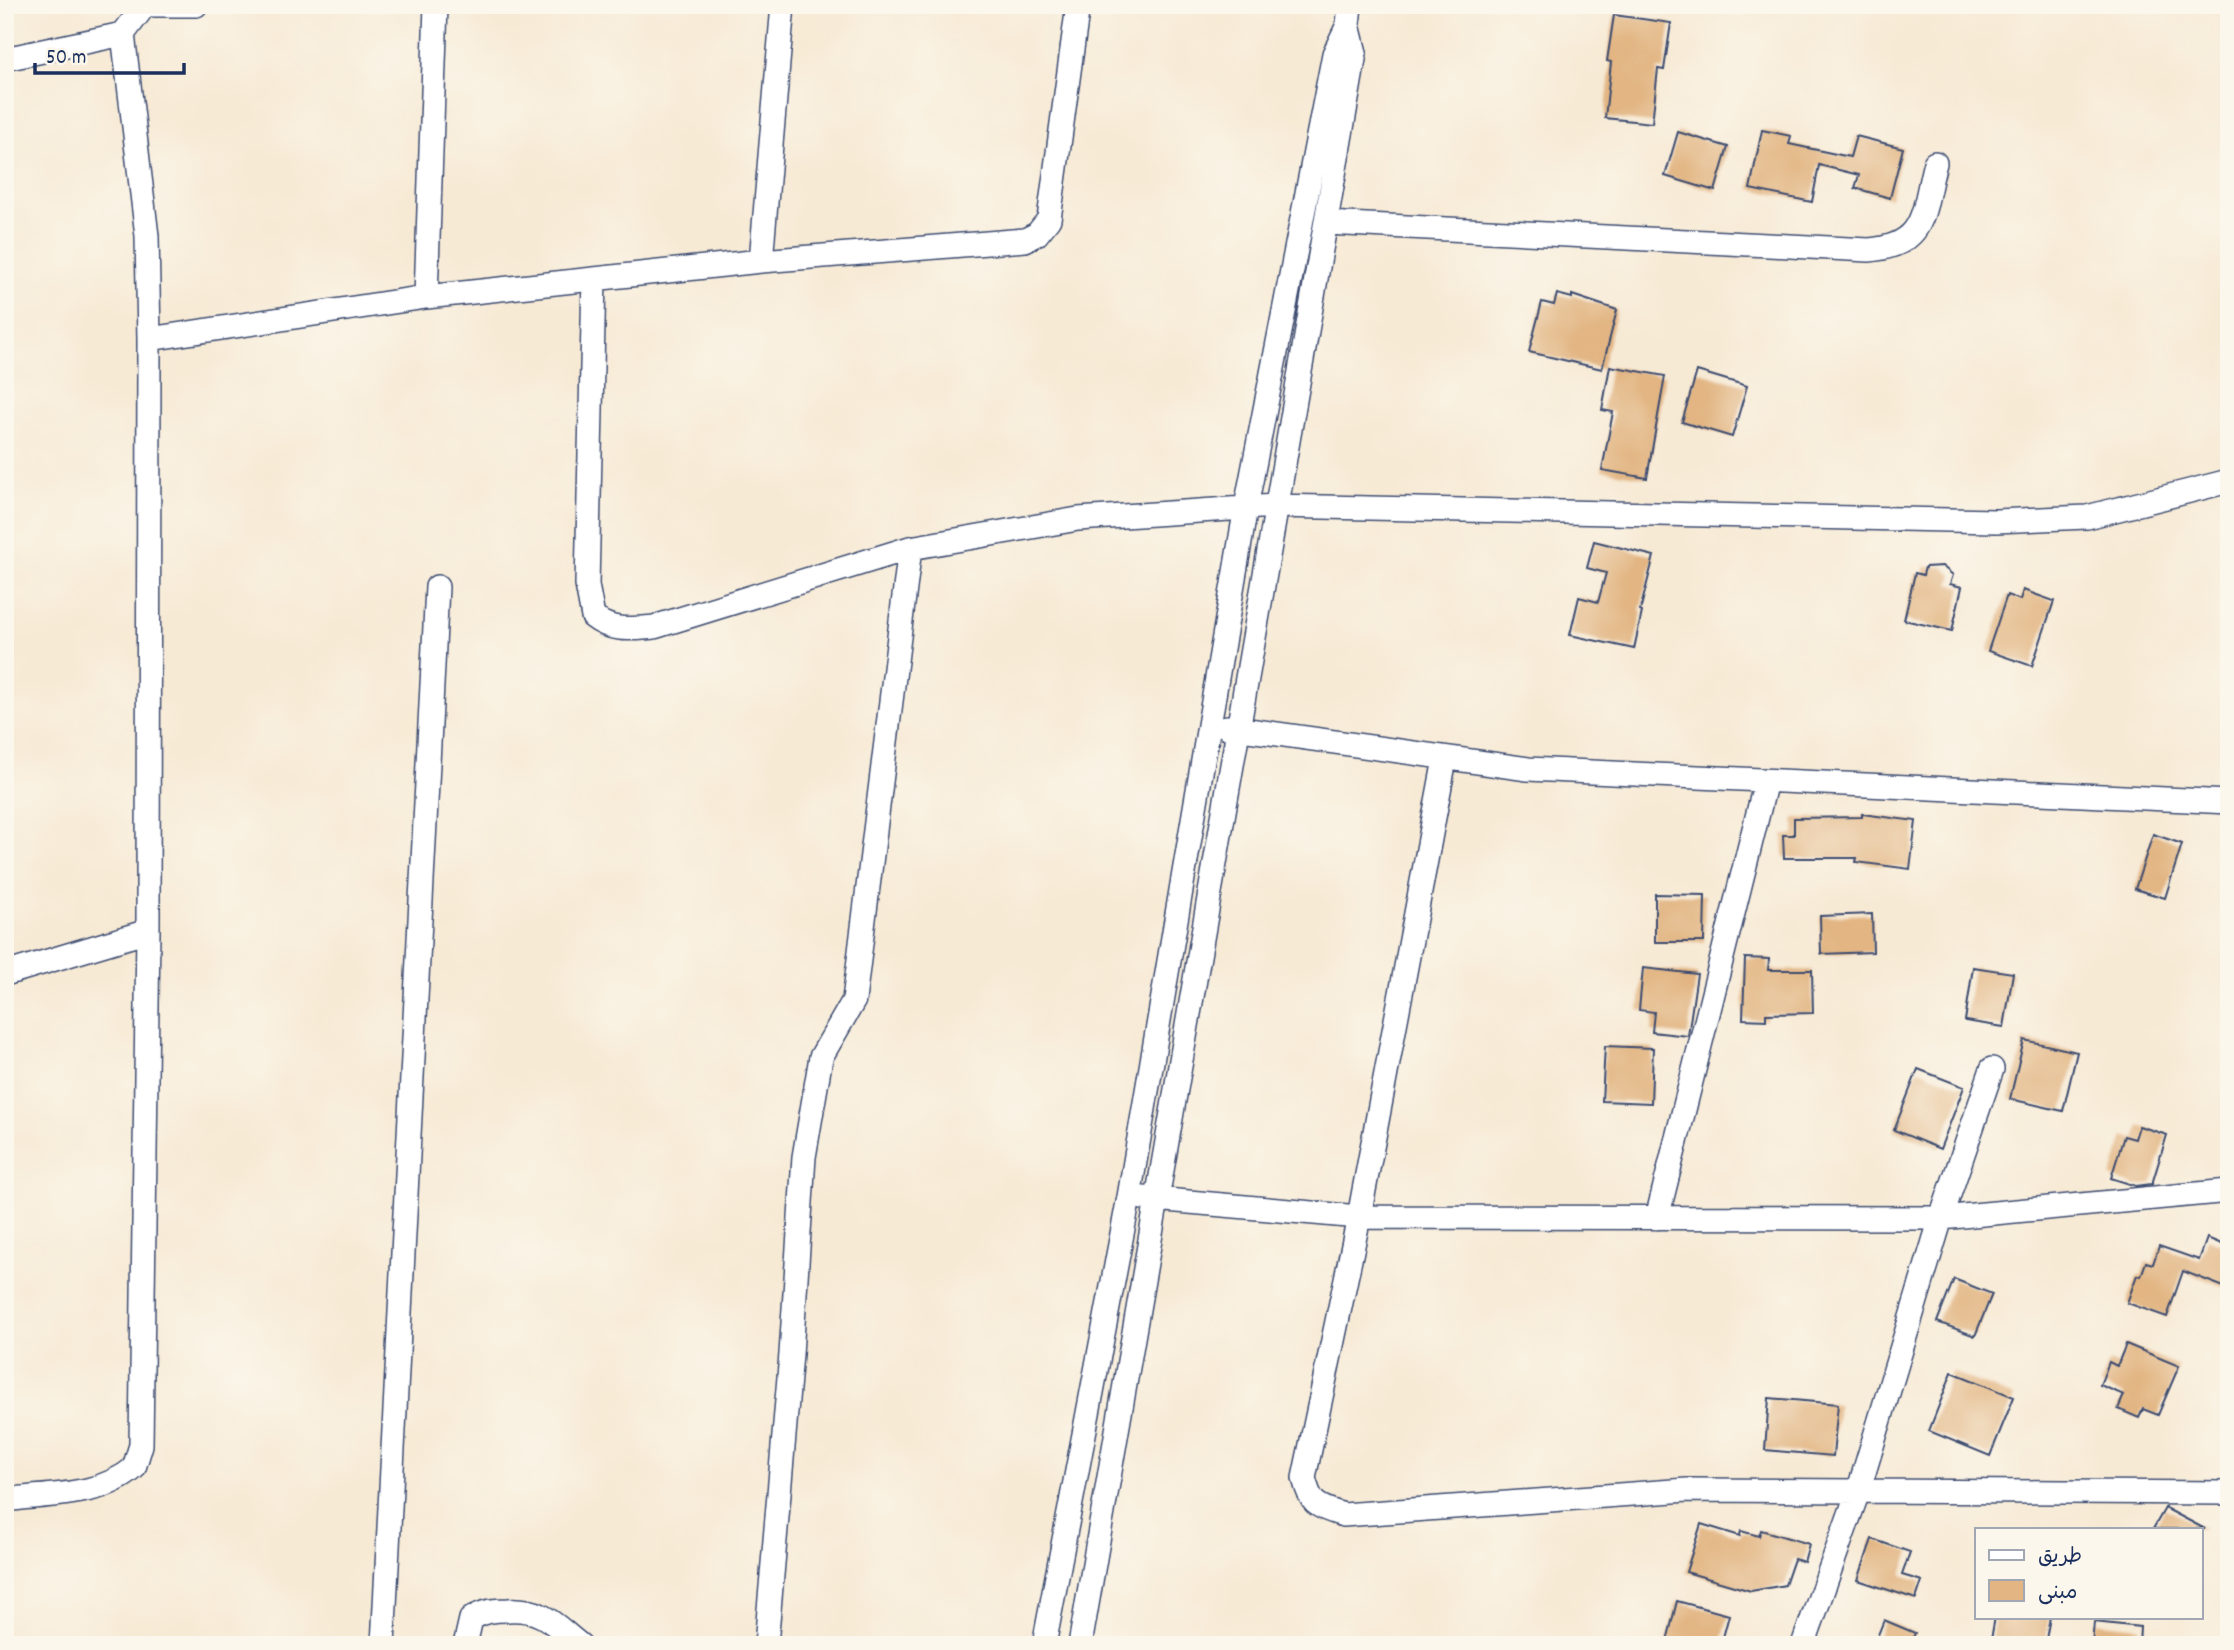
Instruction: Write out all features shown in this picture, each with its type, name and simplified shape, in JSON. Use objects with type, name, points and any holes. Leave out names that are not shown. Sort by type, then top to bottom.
[{"type":"street","points":[[5,59],[123,34],[145,5]]},
{"type":"street","points":[[155,5],[195,5]]},
{"type":"street","points":[[426,297],[436,5]]},
{"type":"street","points":[[761,261],[783,5]]},
{"type":"street","points":[[149,340],[426,297],[761,261],[1012,242],[1037,234],[1049,219],[1078,5]]},
{"type":"street","points":[[1080,1645],[1355,53],[1349,15]]},
{"type":"street","points":[[1044,1645],[1129,1198],[1246,507],[1334,54],[1349,15]]},
{"type":"street","points":[[5,1500],[77,1491],[114,1482],[134,1468],[139,1457],[144,1329],[148,931],[149,340],[147,236],[123,34]]},
{"type":"street","points":[[1326,223],[1869,250],[1895,248],[1917,232],[1936,163]]},
{"type":"street","points":[[594,279],[585,534],[587,584],[593,617],[603,625],[622,629],[654,626],[910,548],[1078,519],[1275,506],[1996,522],[2087,517],[2229,481]]},
{"type":"street","points":[[766,1645],[790,1368],[804,1157],[821,1057],[855,1000],[910,548]]},
{"type":"street","points":[[383,1645],[437,587]]},
{"type":"street","points":[[1210,725],[1528,769],[2229,802]]},
{"type":"street","points":[[1445,759],[1359,1217],[1304,1478],[1309,1499],[1321,1507],[1343,1515],[1687,1490],[2229,1493]]},
{"type":"street","points":[[1657,1217],[1766,781]]},
{"type":"street","points":[[5,974],[148,931]]},
{"type":"street","points":[[1803,1645],[1859,1489],[1941,1218],[1992,1069]]},
{"type":"street","points":[[1129,1198],[1157,1198],[1359,1217],[1941,1218],[2229,1192]]},
{"type":"street","points":[[465,1645],[471,1619],[481,1613],[526,1609],[544,1616],[580,1645]]},
{"type":"building","points":[[1614,15],[1671,23],[1664,70],[1658,69],[1652,123],[1605,118],[1611,62],[1607,61]]},
{"type":"building","points":[[1762,130],[1791,136],[1789,144],[1850,157],[1856,136],[1903,148],[1890,198],[1855,188],[1859,175],[1819,165],[1812,202],[1750,189]]},
{"type":"building","points":[[1678,132],[1728,147],[1715,191],[1665,176]]},
{"type":"building","points":[[1557,294],[1572,298],[1572,295],[1617,310],[1602,369],[1529,352],[1542,302],[1554,305]]},
{"type":"building","points":[[1610,366],[1665,376],[1647,478],[1602,470],[1613,412],[1602,410]]},
{"type":"building","points":[[1697,371],[1747,386],[1732,437],[1682,422]]},
{"type":"building","points":[[1594,541],[1654,556],[1640,611],[1642,612],[1634,649],[1570,635],[1579,597],[1598,602],[1606,573],[1587,568]]},
{"type":"building","points":[[1942,566],[1953,575],[1950,584],[1962,587],[1952,631],[1904,620],[1915,573],[1923,575],[1925,567]]},
{"type":"building","points":[[2023,590],[2054,601],[2032,666],[1988,651],[2007,595],[2020,600]]},
{"type":"building","points":[[1862,814],[1916,821],[1910,869],[1856,862],[1857,858],[1784,858],[1783,835],[1794,835],[1794,818],[1862,817]]},
{"type":"building","points":[[2153,834],[2182,844],[2165,898],[2135,889]]},
{"type":"building","points":[[1655,894],[1705,895],[1704,942],[1655,942]]},
{"type":"building","points":[[1872,914],[1873,952],[1821,954],[1820,916]]},
{"type":"building","points":[[1745,958],[1769,959],[1768,970],[1812,970],[1813,1013],[1766,1014],[1766,1020],[1743,1019]]},
{"type":"building","points":[[1973,967],[2013,973],[2004,1027],[1965,1021]]},
{"type":"building","points":[[1643,968],[1697,974],[1688,1036],[1652,1032],[1654,1012],[1639,1010]]},
{"type":"building","points":[[2024,1040],[2077,1052],[2063,1111],[2010,1099]]},
{"type":"building","points":[[1605,1046],[1653,1048],[1651,1103],[1602,1101]]},
{"type":"building","points":[[1918,1069],[1964,1087],[1940,1149],[1894,1130]]},
{"type":"building","points":[[2139,1126],[2167,1135],[2152,1184],[2136,1186],[2111,1178],[2124,1136],[2135,1139]]},
{"type":"building","points":[[2207,1238],[2229,1247],[2229,1289],[2183,1271],[2167,1317],[2127,1303],[2137,1275],[2141,1276],[2146,1262],[2153,1264],[2159,1246],[2199,1260]]},
{"type":"building","points":[[1954,1279],[1992,1294],[1975,1336],[1937,1322]]},
{"type":"building","points":[[2126,1344],[2179,1366],[2158,1415],[2143,1409],[2139,1418],[2118,1409],[2124,1395],[2100,1385],[2109,1362],[2117,1366]]},
{"type":"building","points":[[1952,1372],[2014,1397],[1990,1456],[1929,1431]]},
{"type":"building","points":[[1769,1398],[1838,1404],[1833,1456],[1765,1450]]},
{"type":"building","points":[[2165,1508],[2205,1529],[2202,1528],[2154,1528]]},
{"type":"building","points":[[1701,1524],[1740,1536],[1741,1531],[1759,1536],[1761,1530],[1809,1544],[1804,1562],[1794,1559],[1785,1585],[1751,1591],[1686,1572]]},
{"type":"building","points":[[1872,1539],[1910,1552],[1902,1575],[1922,1581],[1916,1599],[1858,1580]]},
{"type":"building","points":[[1677,1601],[1729,1615],[1721,1645],[1666,1645]]},
{"type":"building","points":[[1995,1618],[2050,1618],[2045,1645],[1990,1645]]},
{"type":"building","points":[[1884,1620],[1915,1633],[1910,1645],[1874,1645]]},
{"type":"building","points":[[2094,1622],[2140,1627],[2139,1645],[2092,1645]]}]
